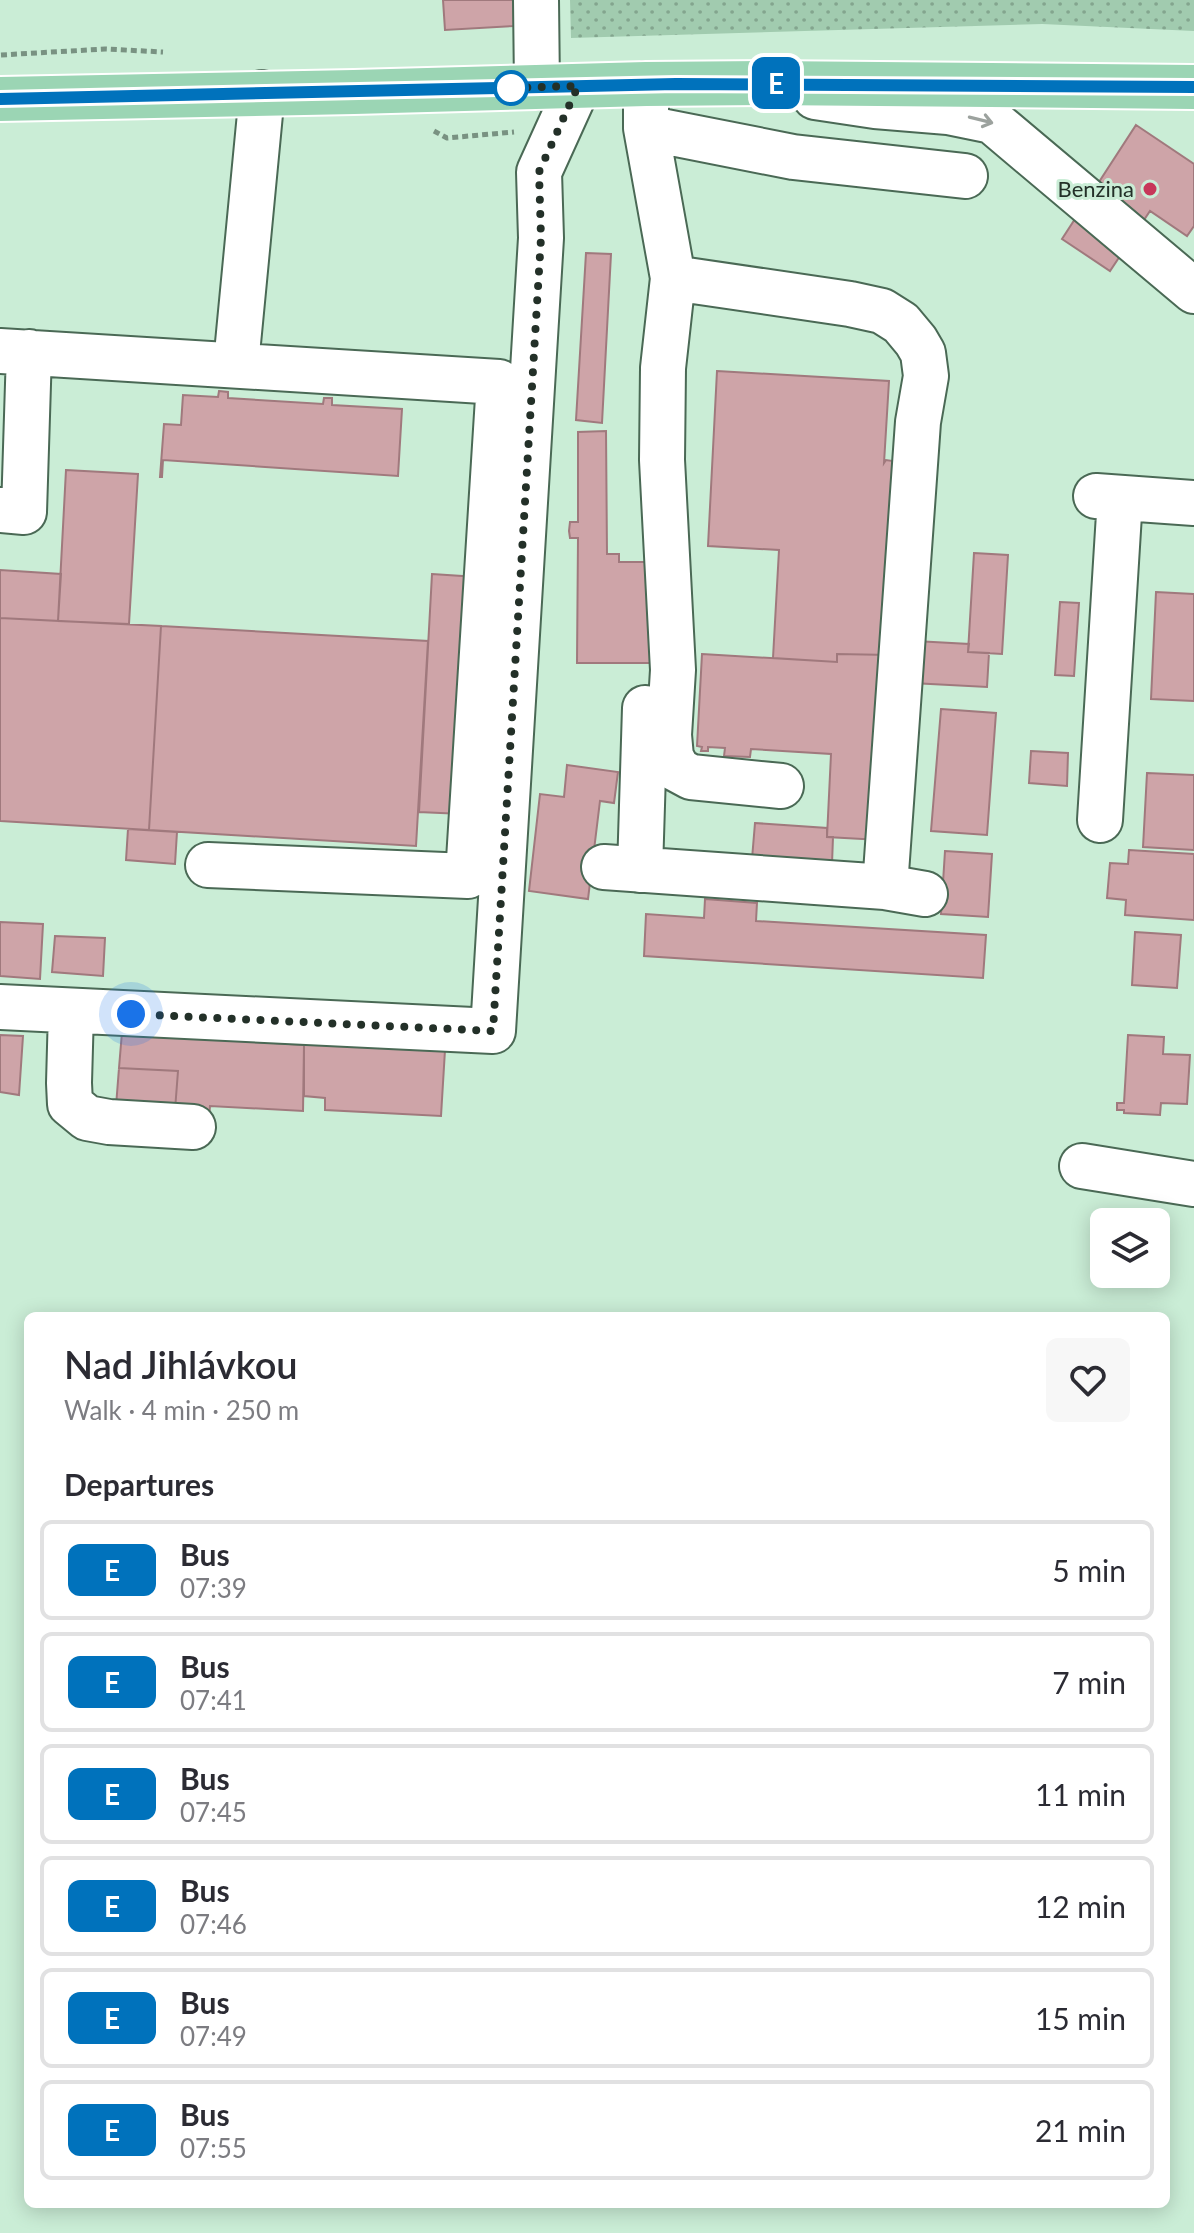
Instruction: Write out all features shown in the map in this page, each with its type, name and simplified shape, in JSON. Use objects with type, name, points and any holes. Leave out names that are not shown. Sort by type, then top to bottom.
[{"type":"main road","points":[[0,99],[646,84],[1194,87]]},
{"type":"street","points":[[0,1007],[493,1031],[541,238],[539,172],[558,86],[536,0]]},
{"type":"street","points":[[767,83],[819,99],[948,112],[992,121],[1194,291]]},
{"type":"street","points":[[646,84],[646,128],[673,278],[663,368],[662,460],[673,670],[669,735],[671,757],[678,770],[691,777],[781,786]]},
{"type":"street","points":[[236,364],[262,93]]},
{"type":"street","points":[[646,128],[793,157],[965,176]]},
{"type":"street","points":[[673,278],[882,311],[901,323],[923,353],[926,376],[918,422],[905,891],[622,868],[646,688],[653,676],[673,670]]},
{"type":"street","points":[[0,510],[24,512],[15,352],[499,382],[468,876],[208,865]]},
{"type":"street","points":[[1100,820],[1108,497],[1194,503]]},
{"type":"street","points":[[71,1011],[70,1104],[87,1118],[193,1127]]},
{"type":"street","points":[[1082,1166],[1194,1184]]},
{"type":"green space","points":[[570,0],[1194,0],[1194,31],[1042,24],[571,38]]},
{"type":"building","points":[[443,0],[513,0],[514,26],[445,30]]},
{"type":"building","points":[[1136,125],[1194,164],[1194,226],[1187,236],[1150,211],[1110,271],[1062,239]]},
{"type":"building","points":[[586,253],[611,254],[602,423],[576,420]]},
{"type":"building","points":[[717,371],[889,381],[884,463],[886,460],[893,461],[890,655],[837,654],[837,662],[773,658],[779,550],[708,546]]},
{"type":"building","points":[[219,391],[228,392],[228,398],[323,404],[324,398],[332,398],[332,405],[402,409],[398,476],[163,460],[160,477],[164,424],[181,425],[183,395],[218,397]]},
{"type":"building","points":[[606,431],[607,554],[619,554],[619,562],[653,562],[653,663],[577,663],[578,538],[570,538],[569,531],[570,522],[578,522],[578,432]]},
{"type":"building","points":[[66,470],[138,474],[129,624],[58,621]]},
{"type":"building","points":[[974,553],[1008,555],[1002,654],[968,652]]},
{"type":"building","points":[[0,570],[61,574],[58,621],[0,618]]},
{"type":"building","points":[[432,574],[477,577],[462,814],[419,812]]},
{"type":"building","points":[[1156,592],[1194,594],[1194,701],[1151,699]]},
{"type":"building","points":[[1060,602],[1079,603],[1074,676],[1055,675]]},
{"type":"building","points":[[0,618],[161,626],[149,830],[0,821]]},
{"type":"building","points":[[161,626],[428,641],[416,846],[149,830]]},
{"type":"building","points":[[915,641],[969,644],[968,652],[989,653],[987,687],[912,683]]},
{"type":"building","points":[[702,654],[837,662],[837,654],[890,655],[880,840],[827,837],[831,754],[751,749],[750,757],[724,756],[725,748],[708,747],[708,751],[701,751],[702,747],[697,746]]},
{"type":"building","points":[[941,709],[996,713],[987,835],[931,831]]},
{"type":"building","points":[[1031,751],[1068,753],[1067,786],[1029,783]]},
{"type":"building","points":[[567,765],[618,772],[614,803],[600,801],[588,899],[529,891],[540,794],[564,797]]},
{"type":"building","points":[[1147,773],[1194,775],[1194,850],[1143,847]]},
{"type":"building","points":[[755,823],[827,828],[827,837],[833,837],[832,864],[752,859]]},
{"type":"building","points":[[128,829],[177,832],[175,864],[126,860]]},
{"type":"building","points":[[1129,850],[1194,854],[1194,920],[1125,915],[1126,900],[1107,898],[1110,863],[1128,864]]},
{"type":"building","points":[[945,851],[992,854],[988,917],[941,914]]},
{"type":"building","points":[[705,899],[757,903],[756,921],[986,935],[983,978],[644,956],[646,914],[704,918]]},
{"type":"building","points":[[0,922],[43,924],[40,979],[0,976]]},
{"type":"building","points":[[1135,932],[1181,935],[1177,988],[1132,985]]},
{"type":"building","points":[[55,936],[105,938],[103,976],[52,972]]},
{"type":"building","points":[[122,1032],[304,1045],[303,1111],[210,1106],[209,1119],[174,1123],[178,1071],[119,1068]]},
{"type":"building","points":[[0,1035],[23,1036],[19,1095],[0,1092]]},
{"type":"building","points":[[1128,1035],[1164,1037],[1163,1054],[1190,1055],[1187,1104],[1161,1103],[1160,1115],[1117,1110],[1117,1103],[1124,1103]]},
{"type":"building","points":[[304,1043],[445,1050],[441,1116],[325,1110],[325,1098],[304,1096]]},
{"type":"building","points":[[119,1068],[178,1071],[174,1123],[115,1119]]},
{"type":"bus line","name":"E","points":[[0,99],[676,84],[1194,87]]},
{"type":"place","name":"Benzina","points":[[1150,189]]},
{"type":"route","points":[[131,1014],[493,1031],[541,238],[539,172],[578,86],[506,88],[511,88]]}]
